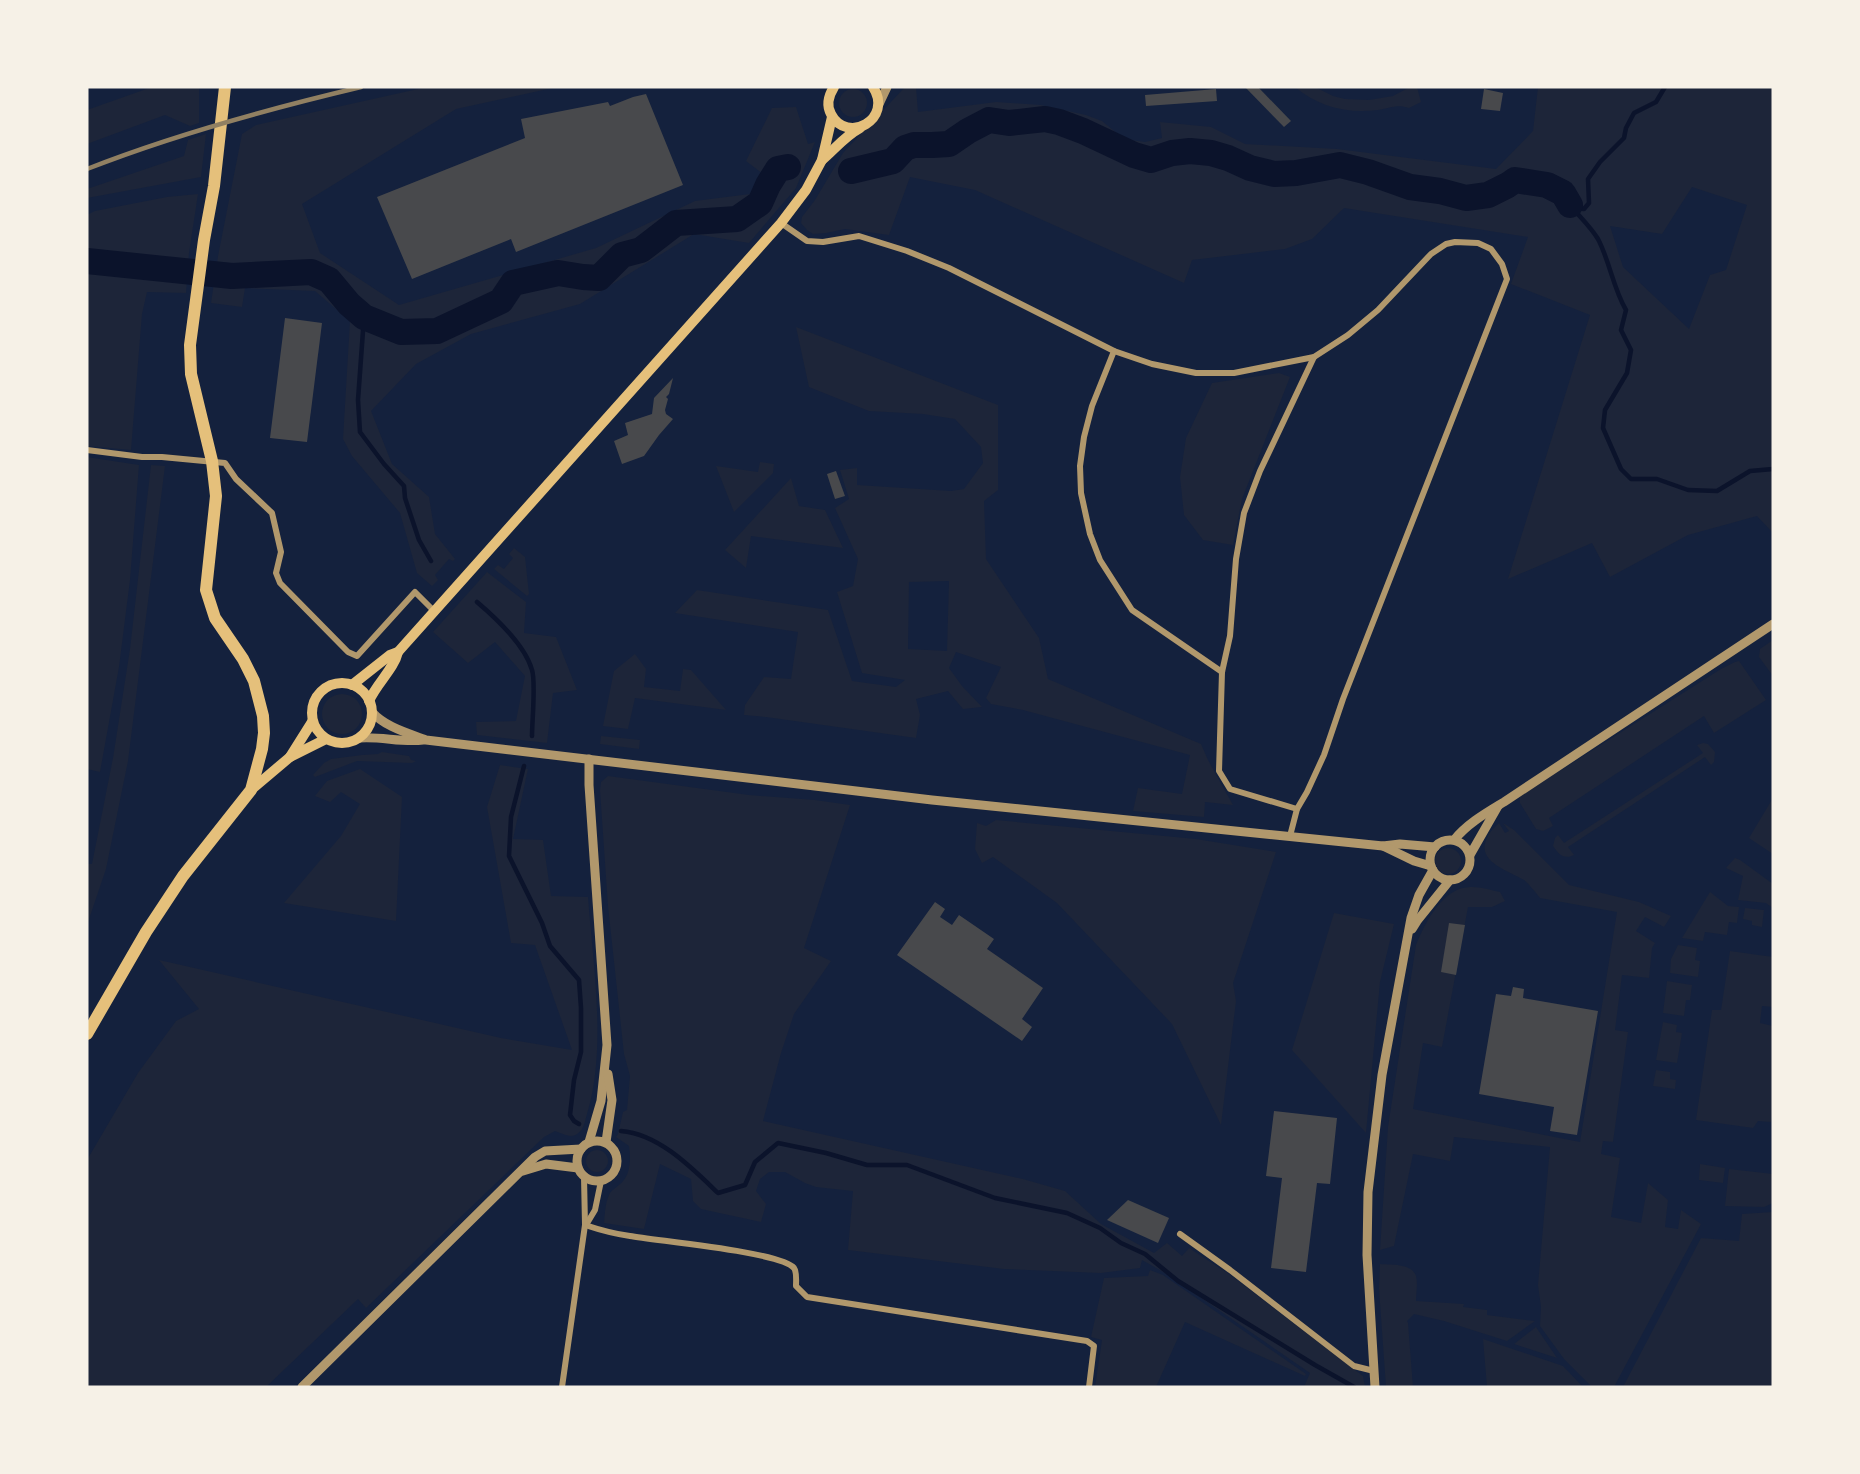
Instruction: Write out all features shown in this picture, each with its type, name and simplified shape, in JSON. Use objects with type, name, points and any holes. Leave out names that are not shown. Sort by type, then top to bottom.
[{"type":"main road","points":[[225,87],[214,186],[204,240],[190,345],[191,374],[212,461],[216,496],[206,590],[215,618],[243,659],[254,681],[263,716],[262,750],[251,790]]},
{"type":"main road","points":[[822,160],[838,147],[847,135],[873,119],[879,104],[873,87]]},
{"type":"main road","points":[[352,685],[390,655],[398,652],[781,223],[806,190],[822,160],[825,141],[831,129],[832,117],[829,109],[831,89]]},
{"type":"main road","points":[[832,117],[844,126],[860,127]]},
{"type":"main road","points":[[369,701],[375,687],[396,661],[398,652]]},
{"type":"main road","points":[[335,684],[352,685],[362,691],[369,701],[372,712],[370,724],[359,738],[343,744],[326,739],[317,731],[312,722],[312,709],[320,693],[335,684]]},
{"type":"main road","points":[[290,757],[312,722]]},
{"type":"main road","points":[[87,1034],[146,932],[183,876],[251,790],[290,757],[326,739]]},
{"type":"street","points":[[879,104],[887,87]]},
{"type":"street","points":[[781,223],[807,241],[823,242],[858,236],[907,251],[949,268],[1114,351],[1152,364],[1196,373],[1234,373],[1314,357],[1348,335],[1378,310],[1431,254],[1446,244],[1478,243],[1491,249],[1502,264],[1507,279],[1343,699],[1324,755],[1297,809],[1290,836]]},
{"type":"street","points":[[1114,351],[1092,406],[1080,466],[1081,493],[1090,534],[1100,560],[1132,609],[1222,672]]},
{"type":"street","points":[[1297,809],[1230,789],[1219,771],[1222,672],[1230,636],[1236,559],[1245,508],[1314,357]]},
{"type":"street","points":[[87,450],[142,457],[225,463],[236,479],[272,513],[281,552],[276,573],[280,583],[348,652],[357,656],[415,592],[434,611]]},
{"type":"street","points":[[1454,840],[1484,813],[1498,806],[1773,624]]},
{"type":"street","points":[[372,712],[378,719],[393,727],[426,740]]},
{"type":"street","points":[[359,738],[373,737],[412,742],[426,740],[932,800],[1383,846],[1400,844],[1435,847]]},
{"type":"street","points":[[589,759],[607,1045],[601,1101],[590,1142]]},
{"type":"street","points":[[1383,846],[1432,868],[1443,879],[1457,879],[1467,872],[1470,866],[1470,855],[1498,806]]},
{"type":"street","points":[[1375,1387],[1367,1255],[1368,1192],[1382,1075],[1413,910],[1432,868],[1430,856],[1435,847],[1444,841],[1454,840],[1464,845],[1470,855]]},
{"type":"street","points":[[1407,939],[1416,921],[1450,880]]},
{"type":"street","points":[[606,1061],[612,1100],[606,1142]]},
{"type":"street","points":[[562,1387],[585,1225],[584,1177],[578,1168],[577,1158],[581,1149],[590,1142],[599,1140],[606,1142],[615,1150],[618,1161],[615,1172],[606,1180],[601,1181],[584,1177]]},
{"type":"street","points":[[302,1387],[535,1157],[545,1151],[581,1149]]},
{"type":"street","points":[[521,1172],[546,1164],[578,1168]]},
{"type":"street","points":[[585,1225],[595,1210],[601,1181]]},
{"type":"street","points":[[585,1225],[628,1236],[748,1253],[783,1261],[794,1268],[796,1286],[807,1297],[1087,1341],[1094,1346],[1089,1387]]},
{"type":"street","points":[[1180,1234],[1230,1269],[1354,1366],[1374,1371]]},
{"type":"shaded area","points":[[152,87],[199,87],[199,123],[190,126],[165,115],[87,144],[87,110]]},
{"type":"shaded area","points":[[427,87],[557,87],[456,109],[302,204],[320,253],[399,305],[596,248],[695,201],[750,194],[763,174],[746,161],[772,108],[796,107],[808,144],[815,142],[796,188],[749,243],[694,234],[580,304],[471,334],[416,364],[371,411],[392,464],[429,497],[435,534],[455,559],[453,561],[449,559],[435,575],[438,580],[432,586],[417,573],[400,513],[352,456],[343,439],[350,321],[315,291],[245,288],[242,307],[211,303],[242,134],[256,125]]},
{"type":"shaded area","points":[[905,87],[916,87],[918,112],[996,102],[1041,105],[1086,115],[1102,121],[1124,139],[1145,142],[1162,138],[1160,122],[1211,127],[1245,144],[1337,149],[1496,169],[1533,131],[1538,87],[1773,87],[1773,533],[1757,516],[1688,535],[1610,577],[1592,543],[1508,579],[1590,315],[1511,284],[1528,237],[1344,208],[1312,239],[1285,249],[1192,260],[1184,283],[975,190],[910,177],[889,235],[845,229],[813,234],[801,223],[802,217],[843,153]],"holes":[[[1692,187],[1747,205],[1726,270],[1710,275],[1689,329],[1623,267],[1610,226],[1662,234]]]},
{"type":"shaded area","points":[[1295,87],[1315,87],[1345,99],[1369,100],[1393,96],[1410,87],[1417,87],[1421,102],[1409,108],[1397,106],[1367,111],[1344,110],[1314,100]]},
{"type":"shaded area","points":[[853,89],[863,93],[867,103],[863,113],[853,117],[843,113],[839,103],[843,93]]},
{"type":"shaded area","points":[[206,134],[201,177],[87,198],[87,189],[184,156],[188,140]]},
{"type":"shaded area","points":[[198,194],[189,253],[186,293],[147,292],[142,314],[131,450],[87,446],[87,215],[95,211],[167,197]]},
{"type":"shaded area","points":[[796,327],[998,405],[998,490],[984,501],[986,559],[1039,638],[1048,679],[1201,744],[1233,805],[1205,802],[1204,817],[1133,811],[1138,788],[1182,794],[1190,755],[1023,710],[991,704],[986,698],[1001,667],[956,652],[949,668],[982,707],[963,709],[948,691],[916,699],[920,715],[916,738],[744,715],[745,705],[764,677],[791,679],[798,632],[675,613],[697,590],[828,610],[852,681],[896,687],[905,680],[862,673],[837,592],[853,586],[858,559],[835,508],[849,499],[840,470],[857,468],[857,485],[951,491],[964,489],[983,463],[981,447],[955,419],[923,414],[869,411],[809,387]],"holes":[[[949,581],[947,651],[908,649],[909,582]]]},
{"type":"shaded area","points":[[1279,373],[1290,377],[1242,499],[1233,545],[1203,540],[1184,515],[1180,477],[1186,438],[1212,383]]},
{"type":"shaded area","points":[[87,457],[139,465],[130,580],[119,667],[100,772],[87,769]]},
{"type":"shaded area","points":[[760,462],[774,464],[773,473],[734,512],[716,466],[758,472]]},
{"type":"shaded area","points":[[151,465],[165,466],[128,761],[106,869],[87,925],[87,864],[92,864],[113,758],[130,649]]},
{"type":"shaded area","points":[[791,478],[799,506],[825,510],[843,548],[751,536],[746,568],[725,550]]},
{"type":"shaded area","points":[[514,548],[525,557],[529,594],[527,596],[494,569],[498,565],[504,569],[513,558],[509,554]]},
{"type":"shaded area","points":[[487,572],[526,602],[524,633],[556,637],[577,690],[553,693],[547,743],[477,735],[476,722],[516,721],[525,676],[495,642],[468,663],[433,632]]},
{"type":"shaded area","points":[[1773,640],[1773,676],[1759,657],[1760,649]]},
{"type":"shaded area","points":[[635,654],[646,669],[644,687],[680,691],[683,669],[691,670],[726,710],[635,698],[628,729],[603,726],[614,671]]},
{"type":"shaded area","points":[[1739,661],[1766,700],[1714,733],[1704,716],[1549,818],[1553,826],[1543,831],[1536,829],[1520,803],[1520,796],[1721,669]]},
{"type":"shaded area","points":[[342,694],[350,695],[356,700],[361,706],[361,722],[356,728],[350,733],[342,734],[334,733],[328,728],[323,722],[322,714],[323,706],[328,700],[334,695]]},
{"type":"shaded area","points":[[601,736],[640,740],[639,749],[600,744]]},
{"type":"shaded area","points":[[1708,744],[1715,752],[1714,762],[1711,765],[1705,757],[1568,847],[1574,855],[1559,854],[1553,846],[1558,835],[1564,843],[1703,753],[1697,745]]},
{"type":"shaded area","points":[[382,752],[409,756],[411,760],[416,761],[412,763],[357,761],[315,777],[313,775],[331,759]]},
{"type":"shaded area","points":[[500,765],[528,769],[513,839],[543,840],[551,896],[588,897],[597,1007],[597,1035],[593,1089],[581,1130],[572,1136],[555,1131],[544,1137],[366,1308],[358,1299],[266,1387],[87,1387],[87,1160],[138,1073],[176,1021],[199,1009],[159,960],[501,1038],[572,1050],[535,945],[511,943],[487,807]]},
{"type":"shaded area","points":[[360,769],[402,797],[396,921],[284,903],[341,836],[360,804],[341,792],[330,802],[315,796],[327,781]]},
{"type":"shaded area","points":[[608,776],[749,795],[850,805],[804,948],[831,961],[794,1014],[763,1121],[1023,1179],[1065,1191],[1101,1224],[1154,1253],[1167,1243],[1182,1256],[1189,1248],[1229,1274],[1363,1376],[1365,1387],[1304,1387],[1310,1373],[1165,1273],[1142,1260],[1140,1268],[1101,1273],[1004,1269],[848,1250],[853,1191],[816,1187],[785,1172],[769,1172],[760,1179],[756,1191],[766,1204],[761,1222],[701,1209],[693,1201],[691,1179],[660,1164],[644,1229],[604,1223],[608,1198],[626,1177],[630,1156],[629,1146],[616,1137],[623,1112],[627,1110],[630,1076],[624,1054],[608,906],[600,790],[601,782]]},
{"type":"shaded area","points":[[1773,798],[1773,854],[1749,838]]},
{"type":"shaded area","points":[[996,820],[1196,839],[1276,852],[1233,983],[1236,1001],[1221,1125],[1172,1024],[1057,903],[993,857],[982,863],[975,849],[977,823],[986,826]]},
{"type":"shaded area","points":[[1499,823],[1505,833],[1509,831],[1503,823],[1514,830],[1569,885],[1639,902],[1671,916],[1664,927],[1645,917],[1636,931],[1655,943],[1652,948],[1649,978],[1622,975],[1615,1030],[1628,1032],[1613,1142],[1603,1141],[1601,1154],[1620,1158],[1611,1217],[1641,1223],[1648,1183],[1668,1200],[1665,1227],[1678,1229],[1681,1210],[1701,1224],[1614,1387],[1592,1387],[1564,1359],[1540,1326],[1541,1307],[1538,1285],[1550,1147],[1454,1137],[1450,1161],[1413,1154],[1394,1246],[1380,1250],[1388,1127],[1416,945],[1436,907],[1452,893],[1462,888],[1482,888],[1500,892],[1505,901],[1492,907],[1468,907],[1442,1047],[1423,1043],[1413,1109],[1580,1142],[1617,912],[1540,898],[1524,880],[1496,865],[1486,853],[1485,846],[1489,834]]},
{"type":"shaded area","points":[[1448,848],[1457,852],[1461,861],[1457,870],[1448,874],[1439,870],[1435,861],[1439,852]]},
{"type":"shaded area","points":[[1735,858],[1773,884],[1773,908],[1766,903],[1738,900],[1743,876],[1726,868]]},
{"type":"shaded area","points":[[1710,892],[1728,906],[1739,907],[1737,923],[1729,922],[1727,935],[1705,932],[1703,941],[1682,938]]},
{"type":"shaded area","points":[[1745,908],[1764,910],[1762,927],[1752,925],[1752,921],[1743,919]]},
{"type":"shaded area","points":[[1334,913],[1394,924],[1380,982],[1366,1133],[1292,1050]]},
{"type":"shaded area","points":[[1678,945],[1697,948],[1695,960],[1700,961],[1698,977],[1670,973],[1671,959]]},
{"type":"shaded area","points":[[1730,951],[1773,957],[1773,1007],[1762,1006],[1760,1023],[1773,1026],[1773,1111],[1771,1122],[1758,1121],[1753,1128],[1696,1120],[1712,1010],[1721,1010]]},
{"type":"shaded area","points":[[1667,981],[1692,985],[1690,1000],[1686,1000],[1684,1016],[1663,1013]]},
{"type":"shaded area","points":[[1663,1022],[1677,1025],[1676,1032],[1682,1033],[1677,1063],[1656,1060]]},
{"type":"shaded area","points":[[1656,1070],[1670,1072],[1670,1079],[1676,1080],[1675,1089],[1653,1086]]},
{"type":"shaded area","points":[[597,1150],[605,1153],[608,1161],[605,1169],[597,1172],[589,1169],[586,1161],[589,1153]]},
{"type":"shaded area","points":[[1700,1164],[1725,1168],[1723,1183],[1699,1180]]},
{"type":"shaded area","points":[[1729,1169],[1773,1174],[1773,1203],[1764,1207],[1725,1206]]},
{"type":"shaded area","points":[[1773,1212],[1773,1387],[1623,1387],[1701,1238],[1739,1241],[1742,1214]]},
{"type":"shaded area","points":[[1380,1264],[1405,1267],[1414,1272],[1417,1282],[1416,1301],[1464,1304],[1463,1307],[1487,1310],[1487,1315],[1535,1321],[1507,1341],[1414,1314],[1407,1321],[1413,1387],[1386,1387],[1379,1289]]},
{"type":"shaded area","points":[[1150,1270],[1163,1275],[1306,1374],[1305,1376],[1185,1322],[1156,1387],[1095,1387],[1102,1340],[1091,1337],[1104,1278],[1148,1276]]},
{"type":"shaded area","points":[[1536,1327],[1557,1358],[1514,1344]]},
{"type":"shaded area","points":[[1483,1339],[1563,1366],[1583,1387],[1487,1387]]},
{"type":"building","points":[[1245,87],[1258,87],[1291,121],[1284,127]]},
{"type":"building","points":[[1216,89],[1217,101],[1146,106],[1145,95]]},
{"type":"building","points":[[1484,89],[1503,93],[1500,111],[1481,109]]},
{"type":"building","points":[[646,94],[683,185],[516,252],[511,239],[412,279],[377,197],[525,138],[521,119],[608,102],[610,106]]},
{"type":"building","points":[[285,318],[322,323],[307,442],[270,438]]},
{"type":"building","points":[[673,378],[666,397],[668,399],[665,410],[666,414],[673,419],[644,456],[622,464],[614,441],[628,435],[625,423],[652,414],[654,398]]},
{"type":"building","points":[[836,471],[845,496],[835,499],[827,474]]},
{"type":"building","points":[[935,902],[945,909],[940,917],[952,925],[959,915],[994,939],[987,949],[1043,988],[1022,1019],[1032,1027],[1022,1041],[897,955]]},
{"type":"building","points":[[1449,923],[1465,925],[1456,975],[1441,972]]},
{"type":"building","points":[[1513,987],[1524,989],[1523,998],[1598,1011],[1577,1135],[1550,1131],[1554,1107],[1479,1094],[1496,994],[1511,996]]},
{"type":"building","points":[[1274,1111],[1337,1118],[1330,1184],[1317,1183],[1306,1272],[1271,1268],[1282,1178],[1266,1176]]},
{"type":"building","points":[[1128,1200],[1169,1218],[1158,1243],[1107,1220]]},
{"type":"waterway","points":[[1574,208],[1584,209],[1589,203],[1588,179],[1600,162],[1624,138],[1626,128],[1634,113],[1656,102],[1665,87]]},
{"type":"waterway","points":[[851,171],[893,161],[905,148],[914,145],[949,144],[989,120],[1009,123],[1045,119],[1083,131],[1134,155],[1151,160],[1172,153],[1190,151],[1211,153],[1250,168],[1274,174],[1296,173],[1340,165],[1410,187],[1440,191],[1466,198],[1488,195],[1515,180],[1547,185],[1563,193],[1570,205]]},
{"type":"waterway","points":[[87,261],[232,276],[311,272],[329,280],[349,304],[364,317],[401,332],[437,331],[501,301],[513,283],[558,273],[599,278],[622,255],[641,250],[676,223],[737,219],[760,203],[778,169],[788,167]]},
{"type":"waterway","points":[[1570,205],[1598,239],[1626,310],[1621,330],[1631,350],[1627,373],[1605,410],[1603,428],[1621,469],[1631,479],[1657,479],[1688,490],[1717,491],[1750,471],[1773,469]]},
{"type":"waterway","points":[[364,317],[358,400],[360,432],[404,486],[405,498],[419,540],[431,561]]},
{"type":"waterway","points":[[477,602],[517,642],[532,670],[534,683],[532,736]]},
{"type":"waterway","points":[[524,766],[511,817],[509,856],[542,923],[550,946],[579,980],[581,1052],[574,1080],[570,1115],[579,1124]]},
{"type":"waterway","points":[[621,1131],[649,1138],[662,1145],[686,1163],[718,1193],[745,1185],[755,1162],[778,1143],[826,1153],[867,1165],[907,1165],[995,1198],[1067,1213],[1100,1228],[1121,1243],[1145,1254],[1178,1281],[1354,1387]]},
{"type":"railway","points":[[87,169],[222,123],[361,87]]}]
